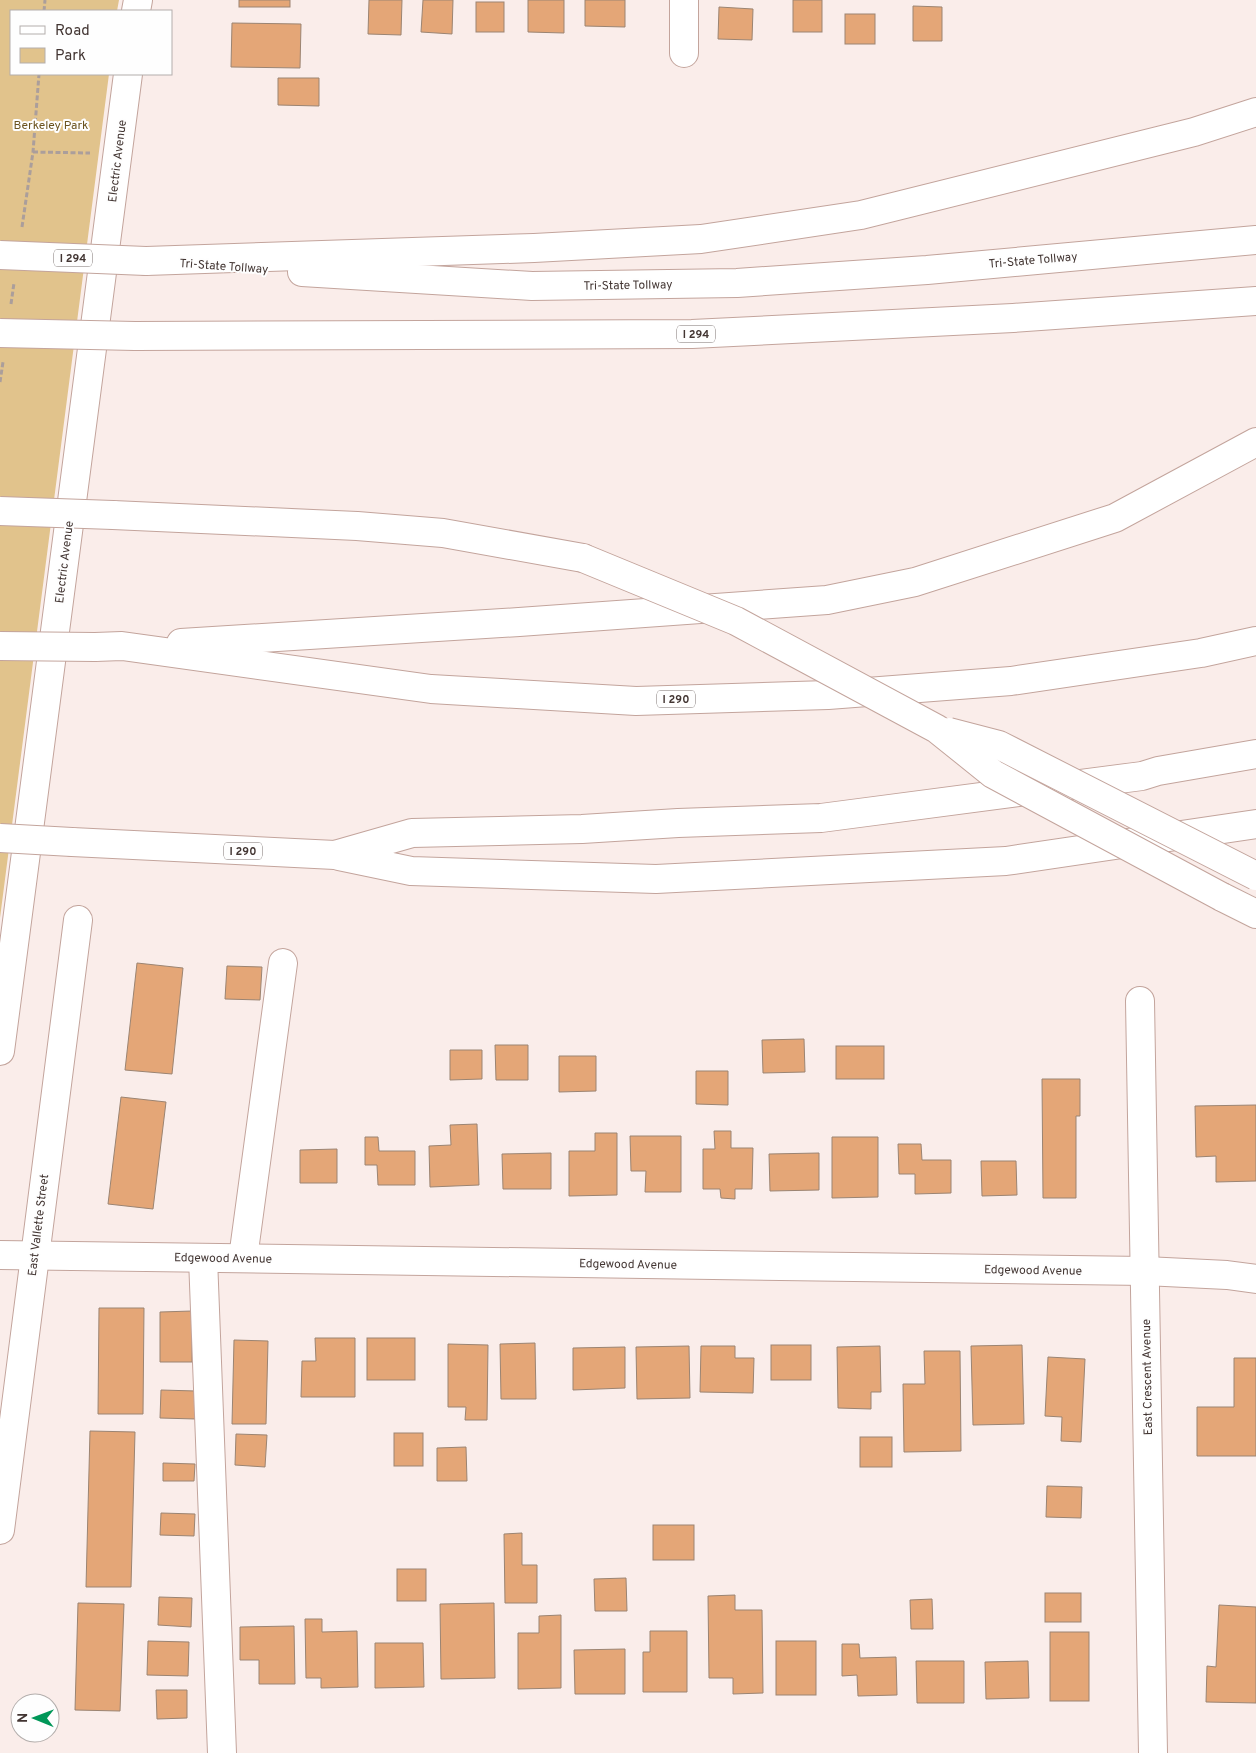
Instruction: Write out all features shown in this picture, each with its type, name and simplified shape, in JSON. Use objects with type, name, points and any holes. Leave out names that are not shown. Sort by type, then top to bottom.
[{"type":"main road","points":[[684,0],[684,53]]},
{"type":"main road","name":"Electric Avenue","points":[[0,1051],[128,75]]},
{"type":"main road","points":[[146,261],[534,248],[710,237],[861,215],[1194,132],[1256,112]]},
{"type":"main road","name":"Tri-State Tollway","points":[[0,255],[146,261],[532,286],[727,283],[927,270],[1256,240]]},
{"type":"main road","name":"I 294","points":[[0,333],[135,336],[692,334],[1013,318],[1256,301]]},
{"type":"main road","points":[[122,646],[519,622],[827,600],[915,582],[1115,518],[1256,442]]},
{"type":"main road","points":[[0,511],[357,526],[443,532],[583,558],[736,621],[938,729],[993,774],[1256,914]]},
{"type":"main road","name":"I 290","points":[[0,646],[122,646],[431,690],[636,701],[828,694],[1011,681],[1201,653],[1256,641]]},
{"type":"main road","points":[[938,729],[999,745],[1256,876]]},
{"type":"main road","name":"I 290","points":[[0,838],[335,856],[412,833],[582,830],[678,823],[820,818],[1142,776],[1158,771],[1256,754]]},
{"type":"main road","points":[[335,856],[411,871],[656,879],[1006,861],[1256,824]]},
{"type":"main road","name":"East Vallette Street","points":[[0,1530],[78,920]]},
{"type":"main road","points":[[243,1258],[283,963]]},
{"type":"main road","name":"East Crescent Avenue","points":[[1140,1001],[1154,1753]]},
{"type":"main road","name":"Edgewood Avenue","points":[[0,1255],[1145,1271],[1256,1278]]},
{"type":"main road","points":[[203,1258],[222,1753]]},
{"type":"path","points":[[40,75],[33,152],[118,152]]},
{"type":"green space","name":"Berkeley Park","points":[[0,0],[119,0],[117,10],[10,10],[10,75],[109,75],[0,918]]},
{"type":"building","points":[[239,0],[290,0],[290,7],[239,7]]},
{"type":"building","points":[[369,0],[402,0],[401,35],[368,34]]},
{"type":"building","points":[[423,0],[453,0],[452,34],[421,32]]},
{"type":"building","points":[[528,0],[564,0],[564,33],[528,32]]},
{"type":"building","points":[[585,0],[625,0],[625,27],[585,26]]},
{"type":"building","points":[[793,0],[822,0],[822,32],[793,32]]},
{"type":"building","points":[[476,2],[504,2],[504,32],[476,32]]},
{"type":"building","points":[[913,6],[942,7],[942,41],[913,41]]},
{"type":"building","points":[[719,7],[753,9],[752,40],[718,39]]},
{"type":"building","points":[[845,14],[875,14],[875,44],[845,44]]},
{"type":"building","points":[[232,23],[301,24],[300,68],[231,67]]},
{"type":"building","points":[[278,78],[319,78],[319,106],[278,105]]},
{"type":"building","points":[[137,963],[183,968],[172,1074],[125,1070]]},
{"type":"building","points":[[227,966],[262,967],[260,1000],[225,999]]},
{"type":"building","points":[[804,1039],[805,1072],[763,1073],[762,1040]]},
{"type":"building","points":[[495,1045],[528,1045],[528,1080],[496,1080]]},
{"type":"building","points":[[836,1046],[884,1046],[884,1079],[836,1079]]},
{"type":"building","points":[[450,1050],[482,1050],[482,1079],[450,1080]]},
{"type":"building","points":[[559,1056],[596,1056],[596,1091],[559,1092]]},
{"type":"building","points":[[696,1071],[728,1071],[728,1105],[696,1104]]},
{"type":"building","points":[[1042,1079],[1080,1079],[1080,1116],[1076,1116],[1076,1198],[1043,1198]]},
{"type":"building","points":[[121,1097],[166,1102],[153,1209],[108,1204]]},
{"type":"building","points":[[1256,1105],[1256,1181],[1216,1182],[1216,1156],[1196,1157],[1195,1106]]},
{"type":"building","points":[[477,1124],[479,1185],[430,1187],[429,1146],[451,1145],[450,1125]]},
{"type":"building","points":[[714,1131],[731,1131],[731,1148],[753,1148],[752,1189],[735,1189],[735,1199],[721,1198],[720,1189],[703,1189],[703,1149],[715,1149]]},
{"type":"building","points":[[595,1133],[617,1133],[617,1195],[569,1196],[569,1151],[595,1151]]},
{"type":"building","points":[[630,1136],[681,1136],[681,1192],[645,1192],[646,1171],[631,1171]]},
{"type":"building","points":[[365,1137],[378,1137],[379,1151],[415,1151],[415,1185],[378,1185],[377,1165],[365,1165]]},
{"type":"building","points":[[832,1137],[878,1137],[878,1197],[832,1198]]},
{"type":"building","points":[[898,1144],[921,1144],[922,1160],[951,1160],[951,1193],[915,1194],[915,1174],[899,1174]]},
{"type":"building","points":[[337,1149],[337,1183],[300,1183],[300,1150]]},
{"type":"building","points":[[551,1153],[551,1189],[503,1189],[502,1154]]},
{"type":"building","points":[[819,1153],[819,1190],[770,1191],[769,1154]]},
{"type":"building","points":[[981,1161],[1016,1161],[1017,1195],[982,1196]]},
{"type":"building","points":[[99,1308],[144,1308],[143,1414],[98,1414]]},
{"type":"building","points":[[192,1311],[192,1362],[160,1362],[160,1312]]},
{"type":"building","points":[[315,1338],[355,1338],[355,1397],[301,1397],[302,1361],[316,1361]]},
{"type":"building","points":[[367,1338],[415,1338],[415,1380],[367,1380]]},
{"type":"building","points":[[234,1340],[268,1341],[266,1424],[232,1424]]},
{"type":"building","points":[[535,1343],[536,1399],[501,1399],[500,1344]]},
{"type":"building","points":[[448,1344],[488,1345],[487,1420],[465,1420],[466,1407],[448,1407]]},
{"type":"building","points":[[771,1345],[811,1345],[811,1380],[771,1380]]},
{"type":"building","points":[[1022,1345],[1024,1424],[973,1425],[971,1346]]},
{"type":"building","points":[[689,1346],[690,1398],[637,1399],[636,1347]]},
{"type":"building","points":[[701,1346],[735,1346],[735,1358],[754,1358],[753,1393],[700,1392]]},
{"type":"building","points":[[880,1346],[881,1392],[871,1392],[871,1409],[838,1408],[837,1347]]},
{"type":"building","points":[[625,1347],[625,1388],[573,1390],[573,1348]]},
{"type":"building","points":[[924,1351],[960,1351],[961,1451],[904,1452],[903,1384],[925,1384]]},
{"type":"building","points":[[1048,1357],[1085,1359],[1081,1442],[1061,1441],[1062,1417],[1045,1416]]},
{"type":"building","points":[[1234,1358],[1256,1358],[1256,1456],[1197,1456],[1197,1407],[1234,1407]]},
{"type":"building","points":[[161,1390],[196,1391],[196,1419],[160,1418]]},
{"type":"building","points":[[90,1431],[135,1432],[131,1587],[86,1587]]},
{"type":"building","points":[[394,1433],[423,1433],[423,1466],[394,1466]]},
{"type":"building","points":[[236,1434],[267,1435],[265,1467],[235,1465]]},
{"type":"building","points":[[860,1437],[892,1437],[892,1467],[860,1467]]},
{"type":"building","points":[[466,1447],[467,1481],[437,1481],[437,1448]]},
{"type":"building","points":[[163,1463],[195,1464],[194,1481],[163,1481]]},
{"type":"building","points":[[1047,1486],[1082,1487],[1081,1518],[1046,1517]]},
{"type":"building","points":[[161,1513],[195,1514],[194,1536],[160,1535]]},
{"type":"building","points":[[653,1525],[694,1525],[694,1560],[653,1560]]},
{"type":"building","points":[[522,1533],[522,1565],[537,1565],[537,1603],[505,1603],[504,1534]]},
{"type":"building","points":[[397,1569],[426,1569],[426,1601],[397,1601]]},
{"type":"building","points":[[626,1578],[627,1611],[595,1611],[594,1579]]},
{"type":"building","points":[[1045,1593],[1081,1593],[1081,1622],[1045,1622]]},
{"type":"building","points":[[735,1595],[735,1610],[762,1610],[763,1693],[733,1694],[733,1678],[709,1678],[708,1596]]},
{"type":"building","points":[[159,1597],[192,1598],[191,1627],[158,1625]]},
{"type":"building","points":[[932,1599],[933,1629],[911,1629],[910,1600]]},
{"type":"building","points":[[78,1603],[124,1604],[120,1711],[75,1710]]},
{"type":"building","points":[[494,1603],[495,1678],[441,1679],[440,1604]]},
{"type":"building","points":[[1219,1605],[1256,1607],[1256,1703],[1206,1702],[1207,1666],[1216,1667]]},
{"type":"building","points":[[561,1615],[561,1688],[518,1689],[518,1633],[539,1633],[539,1616]]},
{"type":"building","points":[[305,1619],[322,1619],[322,1632],[357,1631],[358,1687],[321,1688],[321,1678],[306,1678]]},
{"type":"building","points":[[294,1626],[295,1684],[259,1684],[259,1660],[240,1660],[240,1627]]},
{"type":"building","points":[[650,1631],[687,1631],[687,1692],[643,1692],[643,1652],[650,1652]]},
{"type":"building","points":[[1050,1632],[1089,1632],[1089,1701],[1050,1701]]},
{"type":"building","points":[[148,1641],[189,1642],[188,1676],[147,1675]]},
{"type":"building","points":[[776,1641],[816,1641],[816,1695],[776,1695]]},
{"type":"building","points":[[375,1643],[423,1643],[424,1687],[375,1688]]},
{"type":"building","points":[[842,1644],[859,1644],[860,1658],[896,1657],[897,1695],[858,1696],[857,1675],[842,1676]]},
{"type":"building","points":[[625,1649],[625,1694],[575,1694],[574,1650]]},
{"type":"building","points":[[916,1661],[964,1661],[964,1703],[917,1703]]},
{"type":"building","points":[[1028,1661],[1029,1698],[986,1699],[985,1662]]},
{"type":"building","points":[[156,1690],[187,1690],[187,1718],[157,1719]]}]
